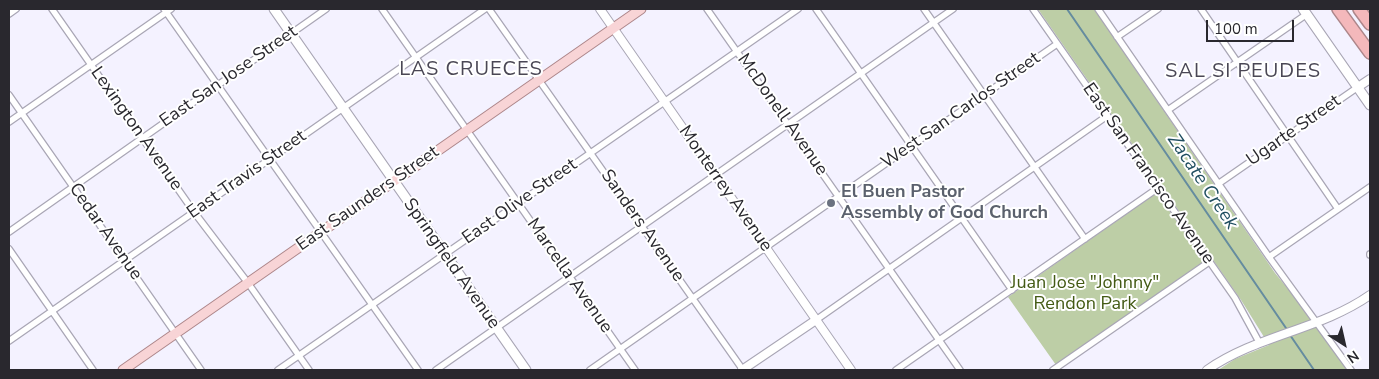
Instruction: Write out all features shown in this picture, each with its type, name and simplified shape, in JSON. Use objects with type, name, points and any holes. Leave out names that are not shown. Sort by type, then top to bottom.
[{"type":"highway","points":[[1338,9],[1370,54]]},
{"type":"highway","points":[[1359,9],[1370,23]]},
{"type":"highway","points":[[1364,9],[1370,23]]},
{"type":"main road","name":"Springfield Avenue","points":[[274,9],[526,370]]},
{"type":"main road","name":"East Saunders Street","points":[[123,370],[641,9]]},
{"type":"main road","points":[[1305,12],[1370,105]]},
{"type":"street","points":[[9,14],[16,9]]},
{"type":"street","name":"Lexington Avenue","points":[[52,9],[194,212],[248,283],[309,370]]},
{"type":"street","name":"East San Jose Street","points":[[9,232],[326,9]]},
{"type":"street","name":"Marcella Avenue","points":[[382,9],[635,370]]},
{"type":"street","name":"East Travis Street","points":[[9,341],[487,9]]},
{"type":"street","name":"Sanders Avenue","points":[[487,9],[591,153],[743,370]]},
{"type":"street","name":"Monterrey Avenue","points":[[600,9],[851,370]]},
{"type":"street","name":"McDonell Avenue","points":[[707,9],[960,370]]},
{"type":"street","name":"East Olive Street","points":[[278,370],[798,9]]},
{"type":"street","points":[[816,9],[1012,290]]},
{"type":"street","points":[[924,9],[1085,239]]},
{"type":"street","points":[[436,370],[953,9]]},
{"type":"street","name":"East San Francisco Avenue","points":[[1032,9],[1235,298],[1259,342]]},
{"type":"street","points":[[1098,9],[1269,257],[1318,321],[1351,370]]},
{"type":"street","points":[[1117,37],[1158,9]]},
{"type":"street","points":[[1201,9],[1338,209]]},
{"type":"street","points":[[9,122],[167,10],[217,86],[418,370]]},
{"type":"street","points":[[1168,110],[1305,12]]},
{"type":"street","name":"West San Carlos Street","points":[[590,370],[1057,44]]},
{"type":"street","name":"Ugarte Street","points":[[1218,184],[1370,79]]},
{"type":"street","name":"Cedar Avenue","points":[[9,95],[201,370]]},
{"type":"street","points":[[743,370],[1107,116]]},
{"type":"street","points":[[1269,257],[1370,187]]},
{"type":"street","points":[[896,370],[1158,188]]},
{"type":"street","points":[[9,249],[93,370]]},
{"type":"street","points":[[1053,370],[1209,262]]},
{"type":"street","points":[[1207,370],[1227,357],[1259,342],[1348,309],[1370,295]]},
{"type":"green space","points":[[1038,9],[1094,9],[1275,273],[1306,311],[1347,370],[1218,370],[1235,359],[1269,345],[1241,300]]},
{"type":"green space","name":"Juan Jose \"Johnny\" Rendon Park","points":[[1155,194],[1159,196],[1203,262],[1056,365],[1008,297]]},
{"type":"waterway","name":"Zacate Creek","points":[[1067,9],[1288,331]]},
{"type":"waterway","name":"Zacate Creek","points":[[1290,335],[1314,370]]},
{"type":"place","name":"El Buen Pastor Assembly of God Church","points":[[831,203]]},
{"type":"district","name":"LAS CRUECES","points":[[471,70]]},
{"type":"district","name":"SAL SI PEUDES","points":[[1243,72]]}]
